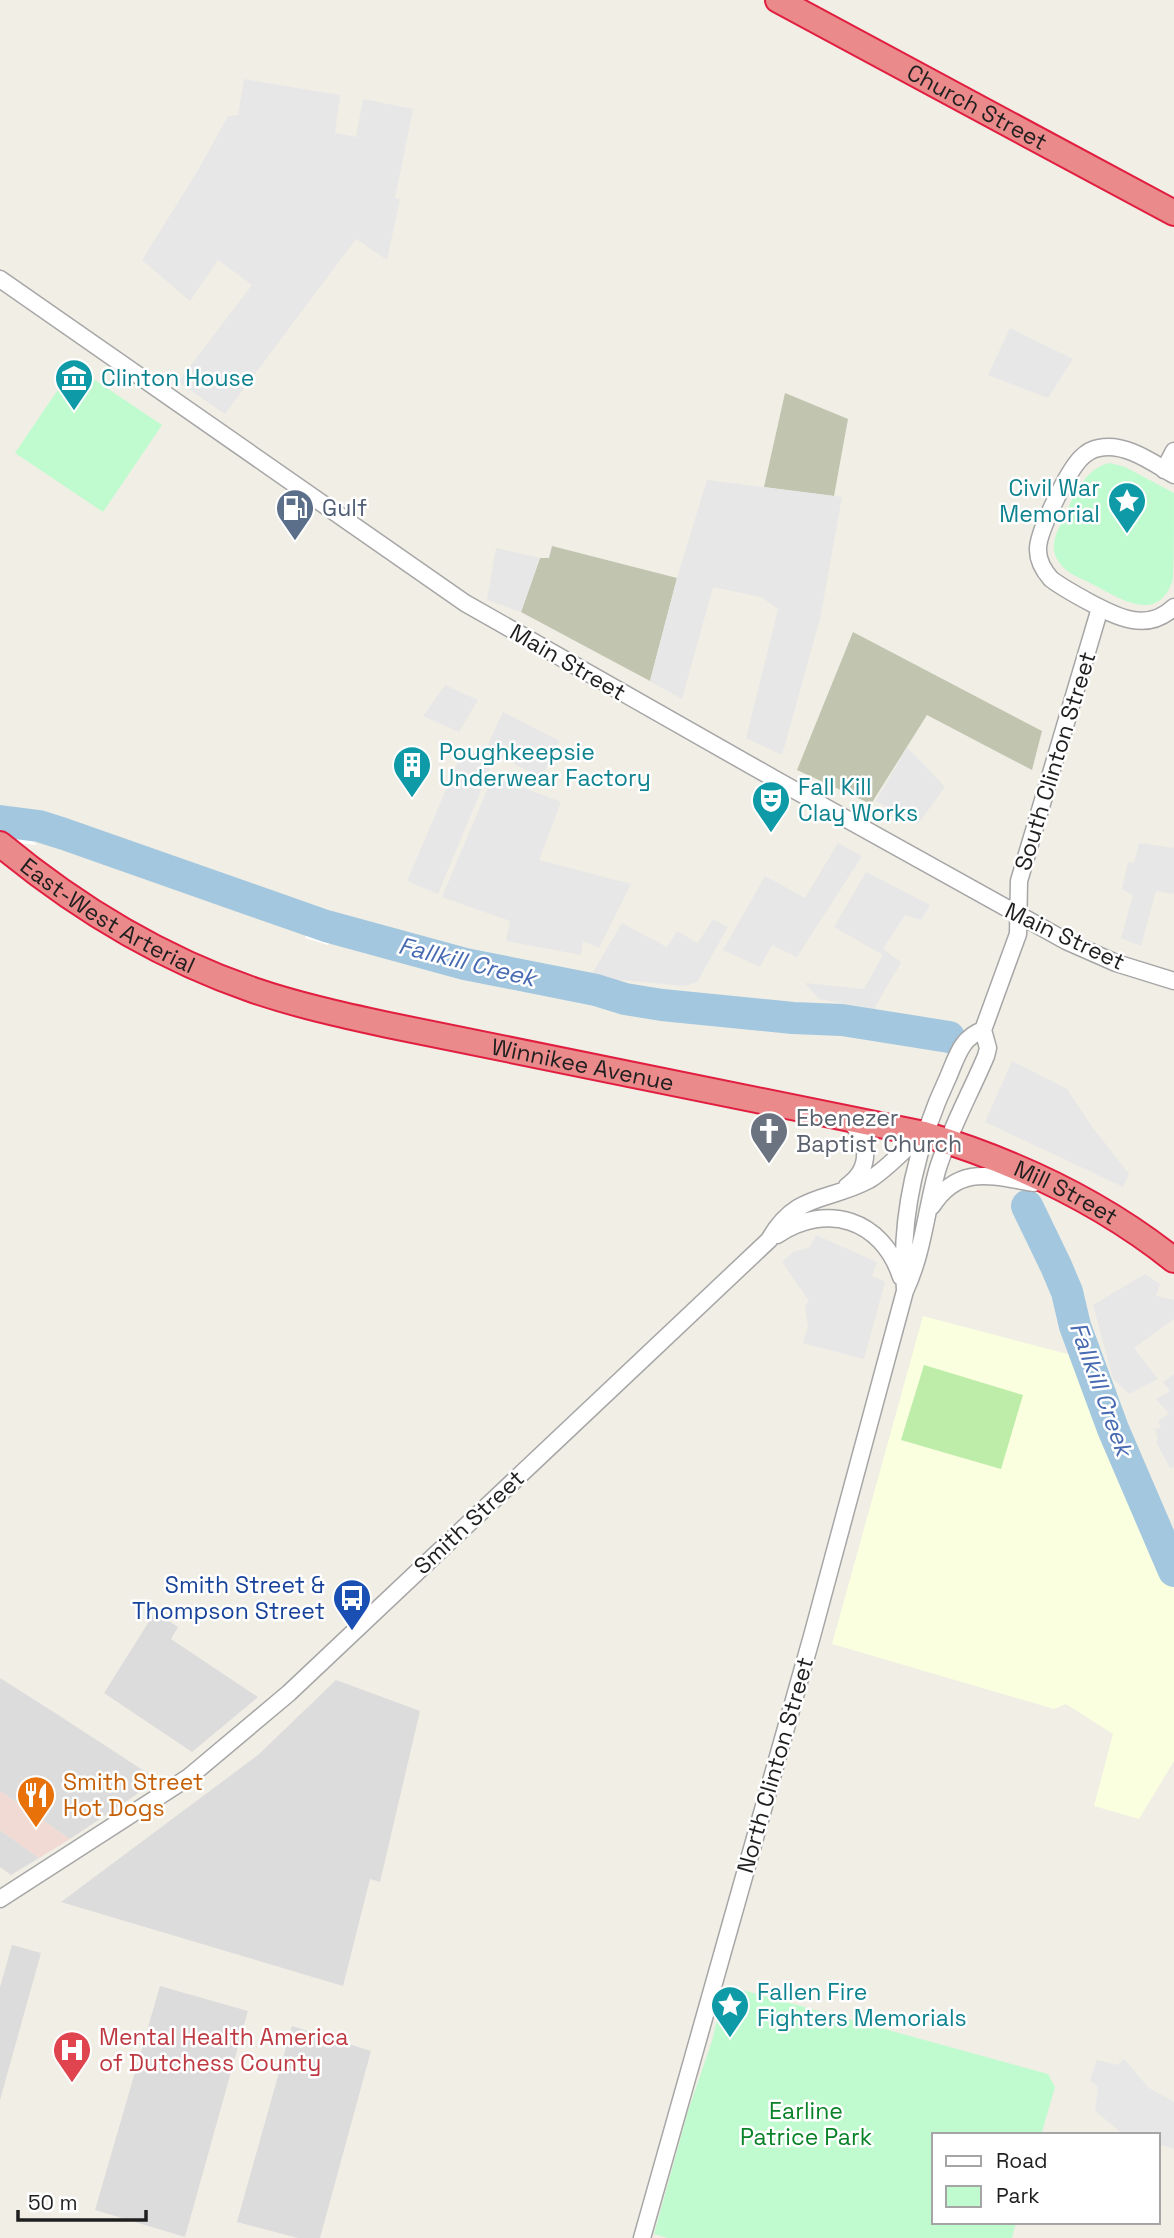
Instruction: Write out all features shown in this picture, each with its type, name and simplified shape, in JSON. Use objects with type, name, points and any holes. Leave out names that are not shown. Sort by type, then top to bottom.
[{"type":"highway","name":"Church Street","points":[[778,0],[1174,213]]},
{"type":"highway","name":"East-West Arterial","points":[[0,844],[87,909],[150,945],[222,978]]},
{"type":"highway","name":"Winnikee Avenue","points":[[222,978],[284,1000],[347,1016],[842,1116],[948,1141]]},
{"type":"highway","name":"Mill Street","points":[[948,1141],[1007,1163],[1062,1188],[1116,1219],[1174,1260]]},
{"type":"street","name":"Main Street","points":[[0,279],[466,603],[1066,941],[1116,963],[1174,981]]},
{"type":"street","points":[[1174,451],[1169,472],[1124,449],[1113,447],[1093,450],[1083,456],[1071,472],[1043,527],[1038,550],[1044,571],[1060,586],[1100,608],[1136,622],[1157,619],[1174,607]]},
{"type":"street","name":"South Clinton Street","points":[[1018,915],[1019,881],[1100,608]]},
{"type":"street","name":"North Clinton Street","points":[[642,2238],[812,1636],[905,1292],[916,1270],[936,1173],[986,1056],[988,1048],[984,1030],[1018,934],[1018,915]]},
{"type":"street","name":"North Clinton Street","points":[[905,1292],[906,1237],[917,1161],[924,1134],[962,1045],[974,1033],[984,1030]]},
{"type":"street","points":[[838,1191],[859,1176],[866,1152],[859,1130],[842,1116]]},
{"type":"street","name":"Smith Street","points":[[0,1899],[189,1777],[224,1749],[289,1693],[769,1240],[780,1222],[797,1207],[876,1175],[902,1150],[924,1134]]},
{"type":"street","points":[[925,1221],[933,1204],[946,1188],[972,1176],[996,1177],[1062,1188]]},
{"type":"street","points":[[769,1240],[788,1228],[812,1219],[847,1220],[870,1231],[887,1248],[898,1268],[905,1292]]},
{"type":"shaded area","points":[[244,79],[340,95],[335,133],[356,137],[363,99],[413,109],[395,198],[400,199],[387,260],[356,239],[225,414],[178,382],[252,285],[218,260],[190,301],[142,260],[228,116],[238,115]]},
{"type":"shaded area","points":[[1010,328],[1073,359],[1048,398],[988,375]]},
{"type":"shaded area","points":[[785,393],[848,419],[834,496],[764,487]]},
{"type":"shaded area","points":[[707,480],[842,497],[820,619],[782,755],[746,738],[778,609],[761,597],[713,587],[682,699],[650,681],[677,578]]},
{"type":"shaded area","points":[[552,546],[677,578],[650,681],[521,612],[540,558],[549,558]]},
{"type":"shaded area","points":[[496,548],[540,558],[521,612],[487,600]]},
{"type":"shaded area","points":[[853,632],[1042,731],[1032,770],[927,715],[871,804],[797,770]]},
{"type":"shaded area","points":[[445,685],[478,700],[459,732],[423,716]]},
{"type":"shaded area","points":[[503,712],[560,741],[541,778],[486,749]]},
{"type":"shaded area","points":[[907,747],[945,787],[918,824],[876,801]]},
{"type":"shaded area","points":[[463,750],[494,759],[438,894],[407,881]]},
{"type":"shaded area","points":[[493,776],[561,802],[539,860],[631,884],[599,948],[583,941],[581,955],[506,941],[510,921],[442,897]]},
{"type":"shaded area","points":[[838,843],[862,856],[797,957],[772,945],[760,967],[723,950],[765,876],[805,898]]},
{"type":"shaded area","points":[[1139,843],[1174,848],[1174,894],[1156,891],[1141,946],[1121,938],[1133,895],[1122,889],[1128,862],[1134,863]]},
{"type":"shaded area","points":[[866,872],[930,905],[921,920],[905,915],[883,949],[901,962],[874,1009],[819,999],[805,983],[864,989],[883,955],[834,927]]},
{"type":"shaded area","points":[[713,919],[728,927],[697,982],[685,986],[590,977],[622,923],[667,947],[677,931],[698,943]]},
{"type":"shaded area","points":[[1012,1061],[1067,1089],[1129,1174],[1123,1187],[985,1122]]},
{"type":"shaded area","points":[[816,1235],[877,1262],[872,1276],[885,1282],[864,1359],[803,1343],[808,1327],[805,1305],[809,1301],[782,1262],[793,1252],[810,1247]]},
{"type":"shaded area","points":[[1145,1274],[1160,1284],[1156,1296],[1174,1300],[1174,1319],[1134,1348],[1158,1379],[1129,1394],[1113,1379],[1093,1305]]},
{"type":"shaded area","points":[[923,1316],[1075,1356],[1152,1536],[1174,1543],[1174,1761],[1139,1819],[1094,1806],[1113,1734],[1066,1704],[1054,1709],[832,1644]]},
{"type":"shaded area","points":[[1174,1374],[1174,1467],[1170,1468],[1156,1442],[1158,1438],[1155,1429],[1161,1428],[1158,1421],[1169,1414],[1156,1399],[1170,1391],[1163,1382]]},
{"type":"shaded area","points":[[155,1612],[178,1627],[171,1639],[258,1697],[192,1752],[104,1693]]},
{"type":"shaded area","points":[[0,1678],[158,1780],[70,1839],[0,1791]]},
{"type":"shaded area","points":[[336,1680],[420,1711],[380,1882],[370,1879],[343,1986],[61,1902],[258,1755]]},
{"type":"shaded area","points":[[0,1791],[70,1839],[39,1858],[0,1830]]},
{"type":"shaded area","points":[[0,1830],[39,1858],[11,1875],[0,1867]]},
{"type":"shaded area","points":[[12,1945],[41,1953],[0,2100],[0,1987]]},
{"type":"shaded area","points":[[160,1986],[248,2011],[185,2237],[95,2210]]},
{"type":"shaded area","points":[[292,2026],[371,2051],[320,2238],[298,2238],[237,2222]]},
{"type":"shaded area","points":[[1124,2059],[1149,2088],[1174,2102],[1174,2149],[1160,2145],[1160,2133],[1122,2133],[1095,2111],[1098,2087],[1090,2080],[1097,2060],[1117,2065]]},
{"type":"green space","points":[[74,366],[162,425],[103,512],[15,453]]},
{"type":"green space","points":[[1110,463],[1125,467],[1174,493],[1173,579],[1167,593],[1159,601],[1149,605],[1128,602],[1075,576],[1062,566],[1055,555],[1056,536],[1077,490],[1091,473]]},
{"type":"green space","points":[[924,1365],[1023,1395],[1001,1469],[901,1440]]},
{"type":"green space","name":"Earline Patrice Park","points":[[739,1989],[1048,2074],[1055,2087],[1042,2133],[932,2133],[932,2224],[1016,2224],[1012,2238],[668,2238],[654,2234],[688,2111],[712,2041],[722,1997]]},
{"type":"pier","points":[[0,813],[21,832],[37,845],[0,841]]},
{"type":"pier","points":[[317,910],[340,916],[328,945],[305,938]]},
{"type":"waterway","name":"Fallkill Creek","points":[[0,821],[39,826],[326,926],[465,964],[662,1005],[842,1020],[949,1037]]},
{"type":"waterway","name":"Fallkill Creek","points":[[1027,1206],[1067,1292],[1075,1326],[1113,1429],[1174,1571]]},
{"type":"place","name":"Clinton House","points":[[74,412]]},
{"type":"place","name":"Civil War Memorial","points":[[1127,535]]},
{"type":"place","name":"Gulf","points":[[295,542]]},
{"type":"place","name":"Poughkeepsie Underwear Factory","points":[[412,799]]},
{"type":"place","name":"Fall Kill Clay Works","points":[[771,834]]},
{"type":"place","name":"Ebenezer Baptist Church","points":[[769,1165]]},
{"type":"place","name":"Smith Street & Thompson Street","points":[[352,1632]]},
{"type":"place","name":"Smith Street Hot Dogs","points":[[36,1829]]},
{"type":"place","name":"Fallen Fire Fighters Memorials","points":[[730,2039]]},
{"type":"place","name":"Mental Health America of Dutchess County","points":[[72,2084]]}]
